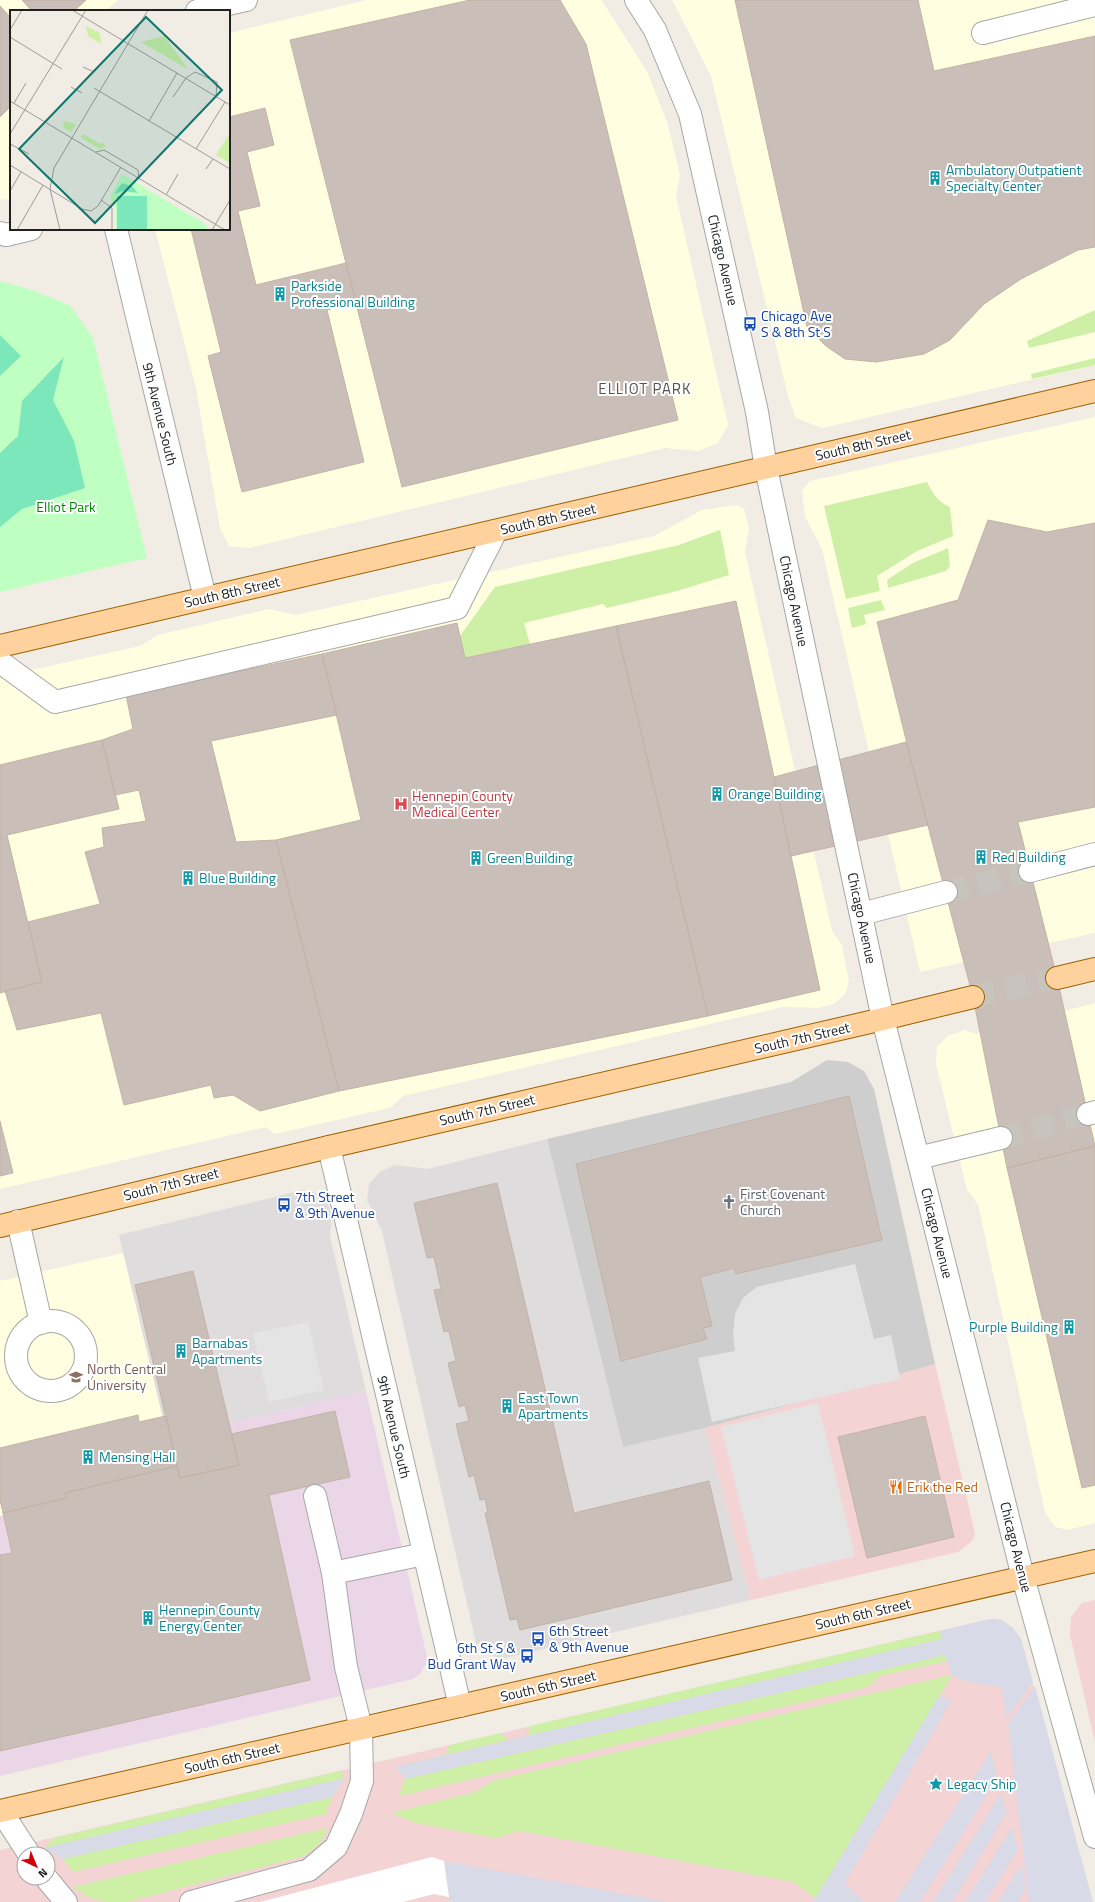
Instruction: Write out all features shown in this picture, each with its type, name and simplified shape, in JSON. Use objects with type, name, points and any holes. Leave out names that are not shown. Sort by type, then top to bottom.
[{"type":"main road","name":"South 8th Street","points":[[0,646],[1095,391]]},
{"type":"main road","points":[[1057,978],[1095,969]]},
{"type":"main road","name":"South 7th Street","points":[[9,1223],[329,1147],[884,1019],[973,996]]},
{"type":"main road","name":"South 6th Street","points":[[0,1811],[1095,1561]]},
{"type":"street","points":[[201,10],[246,0]]},
{"type":"street","name":"Chicago Avenue","points":[[636,0],[655,30],[690,114],[757,412],[766,468],[884,1019],[1023,1577],[1095,1837]]},
{"type":"street","points":[[983,33],[1095,5]]},
{"type":"street","points":[[0,233],[6,235],[27,230]]},
{"type":"street","name":"9th Avenue South","points":[[116,230],[205,598]]},
{"type":"street","points":[[0,662],[54,702],[457,608],[496,531]]},
{"type":"street","points":[[1030,871],[1095,854]]},
{"type":"street","points":[[861,914],[946,892]]},
{"type":"street","points":[[918,1158],[1001,1138]]},
{"type":"street","name":"9th Avenue South","points":[[329,1147],[460,1706]]},
{"type":"street","points":[[9,1223],[41,1323]]},
{"type":"street","points":[[192,1902],[309,1870],[336,1847],[351,1814],[362,1781],[361,1728],[346,1667],[333,1573],[315,1496]]},
{"type":"street","points":[[333,1573],[424,1554]]},
{"type":"street","points":[[0,1811],[24,1846]]},
{"type":"street","points":[[53,1886],[66,1902]]},
{"type":"shaded area","points":[[0,0],[118,0],[107,10],[10,10],[10,199],[0,199]]},
{"type":"shaded area","points":[[367,0],[601,0],[648,73],[668,125],[680,175],[676,196],[728,425],[718,443],[698,451],[665,448],[249,548],[229,546],[220,528],[196,388],[155,230],[230,230],[230,33]]},
{"type":"shaded area","name":"Ambulatory Outpatient Specialty Center","points":[[672,0],[1095,0],[1095,365],[822,428],[796,418],[788,396],[711,76]]},
{"type":"shaded area","points":[[1095,417],[1095,933],[920,972],[822,549],[805,517],[802,491],[810,481]]},
{"type":"shaded area","name":"Hennepin County Medical Center","points":[[737,505],[744,509],[749,529],[745,552],[832,931],[842,945],[849,981],[845,994],[834,1004],[817,1008],[783,1007],[403,1096],[390,1108],[275,1134],[266,1127],[0,1189],[0,677],[140,646],[158,635],[269,609],[296,615],[654,536],[702,510]]},
{"type":"shaded area","points":[[1095,1003],[1095,1523],[1068,1530],[1055,1527],[1045,1512],[978,1204],[967,1190],[936,1064],[937,1046],[948,1036],[965,1030],[976,1034]]},
{"type":"shaded area","points":[[827,1060],[848,1062],[864,1071],[874,1089],[935,1364],[705,1428],[623,1447],[547,1139],[791,1082]]},
{"type":"shaded area","points":[[547,1139],[623,1447],[705,1428],[751,1600],[501,1659],[486,1653],[476,1643],[382,1231],[367,1200],[369,1184],[380,1172],[395,1165],[428,1169]]},
{"type":"shaded area","points":[[303,1190],[316,1193],[327,1202],[332,1217],[330,1236],[366,1391],[222,1425],[229,1460],[176,1473],[119,1235]]},
{"type":"shaded area","name":"North Central University","points":[[123,1253],[176,1473],[0,1516],[0,1281]]},
{"type":"shaded area","points":[[855,1264],[874,1339],[891,1335],[900,1379],[712,1422],[698,1358],[735,1351],[733,1335],[735,1314],[743,1298],[757,1287]]},
{"type":"shaded area","points":[[308,1322],[324,1390],[269,1402],[253,1333]]},
{"type":"shaded area","points":[[935,1364],[975,1533],[972,1541],[958,1552],[751,1600],[705,1428]]},
{"type":"shaded area","name":"Hennepin County Energy Center","points":[[366,1391],[428,1661],[420,1674],[413,1679],[0,1776],[0,1516],[229,1460],[222,1425]]},
{"type":"shaded area","points":[[818,1403],[855,1556],[759,1580],[721,1427]]},
{"type":"shaded area","points":[[1095,1600],[1095,1742],[1070,1635],[1071,1617],[1082,1603]]},
{"type":"shaded area","points":[[990,1619],[1002,1620],[1013,1628],[1021,1639],[1091,1902],[0,1902],[0,1850],[16,1846],[16,1886],[56,1886],[56,1846],[17,1846]]},
{"type":"shaded area","points":[[990,1619],[1002,1620],[1013,1628],[1021,1639],[1033,1682],[1007,1718],[1001,1687],[964,1681],[952,1675],[945,1655],[405,1779],[394,1767],[942,1639],[940,1631]]},
{"type":"shaded area","points":[[1035,1686],[1093,1902],[1029,1902],[1008,1724]]},
{"type":"shaded area","points":[[939,1696],[952,1700],[845,1883],[864,1902],[813,1902]]},
{"type":"shaded area","points":[[991,1751],[997,1778],[920,1902],[895,1902]]},
{"type":"shaded area","points":[[345,1778],[332,1797],[63,1859],[56,1855],[56,1846],[54,1846]]},
{"type":"shaded area","points":[[1001,1793],[1007,1812],[952,1902],[933,1902]]},
{"type":"shaded area","points":[[1012,1828],[1018,1849],[985,1902],[965,1902]]},
{"type":"shaded area","points":[[444,1861],[668,1902],[450,1902]]},
{"type":"shaded area","points":[[1021,1865],[1026,1889],[1018,1902],[998,1902]]},
{"type":"green space","name":"Elliot Park","points":[[0,281],[32,290],[71,306],[93,338],[147,558],[0,592]]},
{"type":"green space","points":[[1095,310],[1095,332],[1029,348],[1027,341]]},
{"type":"green space","points":[[0,335],[21,356],[0,376]]},
{"type":"green space","points":[[64,357],[53,400],[74,441],[85,488],[22,509],[0,527],[0,453],[18,436],[22,401]]},
{"type":"green space","points":[[1095,358],[1095,365],[1032,379],[1031,374]]},
{"type":"green space","points":[[927,482],[936,497],[950,507],[953,536],[917,551],[877,576],[880,591],[846,599],[824,506]]},
{"type":"green space","points":[[720,530],[729,575],[677,591],[607,608],[603,604],[524,623],[530,644],[465,658],[460,636],[495,587],[679,545]]},
{"type":"green space","points":[[948,548],[950,566],[946,571],[888,588],[887,580],[913,563]]},
{"type":"green space","points":[[881,600],[885,610],[864,615],[866,624],[852,628],[848,608]]},
{"type":"green space","points":[[940,1631],[942,1639],[528,1736],[530,1726]]},
{"type":"green space","points":[[946,1655],[947,1661],[880,1676],[868,1687],[399,1796],[405,1779]]},
{"type":"green space","points":[[952,1675],[816,1899],[794,1882],[520,1831],[496,1838],[416,1823],[393,1814],[395,1812],[476,1792],[492,1781]]},
{"type":"green space","points":[[501,1733],[508,1740],[445,1755],[450,1745]]},
{"type":"green space","points":[[340,1771],[345,1778],[54,1846],[47,1846],[54,1838]]},
{"type":"green space","points":[[332,1797],[326,1814],[73,1872],[63,1859]]},
{"type":"green space","points":[[328,1828],[320,1843],[305,1856],[126,1902],[109,1902],[98,1900],[87,1896],[73,1887]]},
{"type":"pier","points":[[432,1857],[444,1861],[449,1897],[434,1894],[403,1902],[260,1902]]},
{"type":"building","points":[[22,0],[86,0],[75,10],[31,10]]},
{"type":"building","points":[[470,0],[560,0],[586,44],[678,420],[402,487],[290,40]]},
{"type":"building","name":"Ambulatory Outpatient Specialty Center","points":[[735,0],[918,0],[934,71],[1095,36],[1095,247],[1078,250],[1021,279],[984,304],[950,340],[924,354],[876,362],[845,359],[826,346],[807,327]]},
{"type":"building","points":[[0,6],[10,17],[10,107],[0,117]]},
{"type":"building","name":"Parkside Professional Building","points":[[265,108],[274,145],[247,152],[260,206],[238,211],[256,285],[346,263],[356,302],[327,310],[364,462],[242,492],[208,356],[221,352],[191,230],[230,230],[230,117]]},
{"type":"building","name":"Red Building","points":[[988,520],[1047,532],[1095,523],[1095,807],[1018,822],[1057,978],[1095,1146],[1007,1168],[973,997],[918,788],[877,622],[958,600]]},
{"type":"building","name":"Orange Building","points":[[736,601],[820,990],[708,1016],[616,626]]},
{"type":"building","name":"Green Building","points":[[457,623],[465,658],[616,626],[708,1016],[339,1091],[276,840],[361,820],[322,654]]},
{"type":"building","name":"Blue Building","points":[[322,654],[337,715],[211,741],[236,842],[276,840],[339,1091],[260,1111],[233,1095],[214,1098],[211,1085],[124,1105],[101,1013],[17,1030],[5,991],[42,982],[28,922],[100,904],[85,852],[104,847],[102,828],[146,821],[139,790],[115,795],[102,740],[133,729],[126,695]]},
{"type":"building","points":[[102,740],[119,809],[7,835],[42,982],[0,993],[0,765]]},
{"type":"building","points":[[906,742],[928,825],[791,856],[774,777]]},
{"type":"building","name":"First Covenant Church","points":[[849,1096],[882,1240],[736,1274],[734,1268],[700,1277],[712,1326],[703,1328],[707,1339],[621,1361],[576,1164]]},
{"type":"building","points":[[0,1121],[13,1173],[0,1176]]},
{"type":"building","name":"Purple Building","points":[[1095,1146],[1095,1485],[1082,1488],[1007,1168]]},
{"type":"building","name":"East Town Apartments","points":[[497,1183],[574,1513],[709,1481],[732,1580],[520,1630],[517,1619],[510,1620],[485,1513],[488,1513],[485,1499],[480,1500],[474,1475],[469,1477],[456,1424],[469,1421],[465,1405],[459,1407],[448,1363],[456,1361],[449,1331],[444,1332],[434,1290],[441,1289],[434,1257],[427,1258],[414,1203]]},
{"type":"building","name":"Barnabas Apartments","points":[[193,1271],[239,1465],[180,1478],[135,1285]]},
{"type":"building","name":"Hennepin County Energy Center","points":[[335,1411],[350,1477],[269,1495],[310,1680],[0,1751],[0,1555],[12,1553],[3,1513],[66,1498],[65,1493],[177,1466],[180,1478],[239,1465],[231,1434]]},
{"type":"building","name":"Mensing Hall","points":[[138,1415],[139,1422],[166,1416],[177,1466],[65,1493],[66,1498],[3,1513],[0,1500],[0,1448]]},
{"type":"building","name":"Erik the Red","points":[[925,1416],[954,1537],[867,1558],[838,1437]]},
{"type":"tunnel","points":[[946,892],[1030,871]]},
{"type":"tunnel","points":[[973,997],[1057,978]]},
{"type":"tunnel","points":[[1001,1138],[1088,1114]]},
{"type":"place","name":"Ambulatory Outpatient Specialty Center","points":[[935,178]]},
{"type":"place","name":"Parkside Professional Building","points":[[280,294]]},
{"type":"place","name":"Chicago Ave S & 8th St S","points":[[750,324]]},
{"type":"place","name":"Orange Building","points":[[717,794]]},
{"type":"place","name":"Hennepin County Medical Center","points":[[401,804]]},
{"type":"place","name":"Red Building","points":[[981,857]]},
{"type":"place","name":"Green Building","points":[[476,858]]},
{"type":"place","name":"Blue Building","points":[[188,878]]},
{"type":"place","name":"First Covenant Church","points":[[729,1202]]},
{"type":"place","name":"7th Street & 9th Avenue","points":[[284,1205]]},
{"type":"place","name":"Purple Building","points":[[1069,1327]]},
{"type":"place","name":"Barnabas Apartments","points":[[181,1351]]},
{"type":"place","name":"North Central University","points":[[76,1377]]},
{"type":"place","name":"East Town Apartments","points":[[507,1406]]},
{"type":"place","name":"Mensing Hall","points":[[88,1457]]},
{"type":"place","name":"Erik the Red","points":[[896,1487]]},
{"type":"place","name":"Hennepin County Energy Center","points":[[148,1618]]},
{"type":"place","name":"6th Street & 9th Avenue","points":[[538,1639]]},
{"type":"place","name":"6th St S & Bud Grant Way","points":[[527,1656]]},
{"type":"place","name":"Legacy Ship","points":[[936,1784]]},
{"type":"district","name":"ELLIOT PARK","points":[[645,389]]}]
